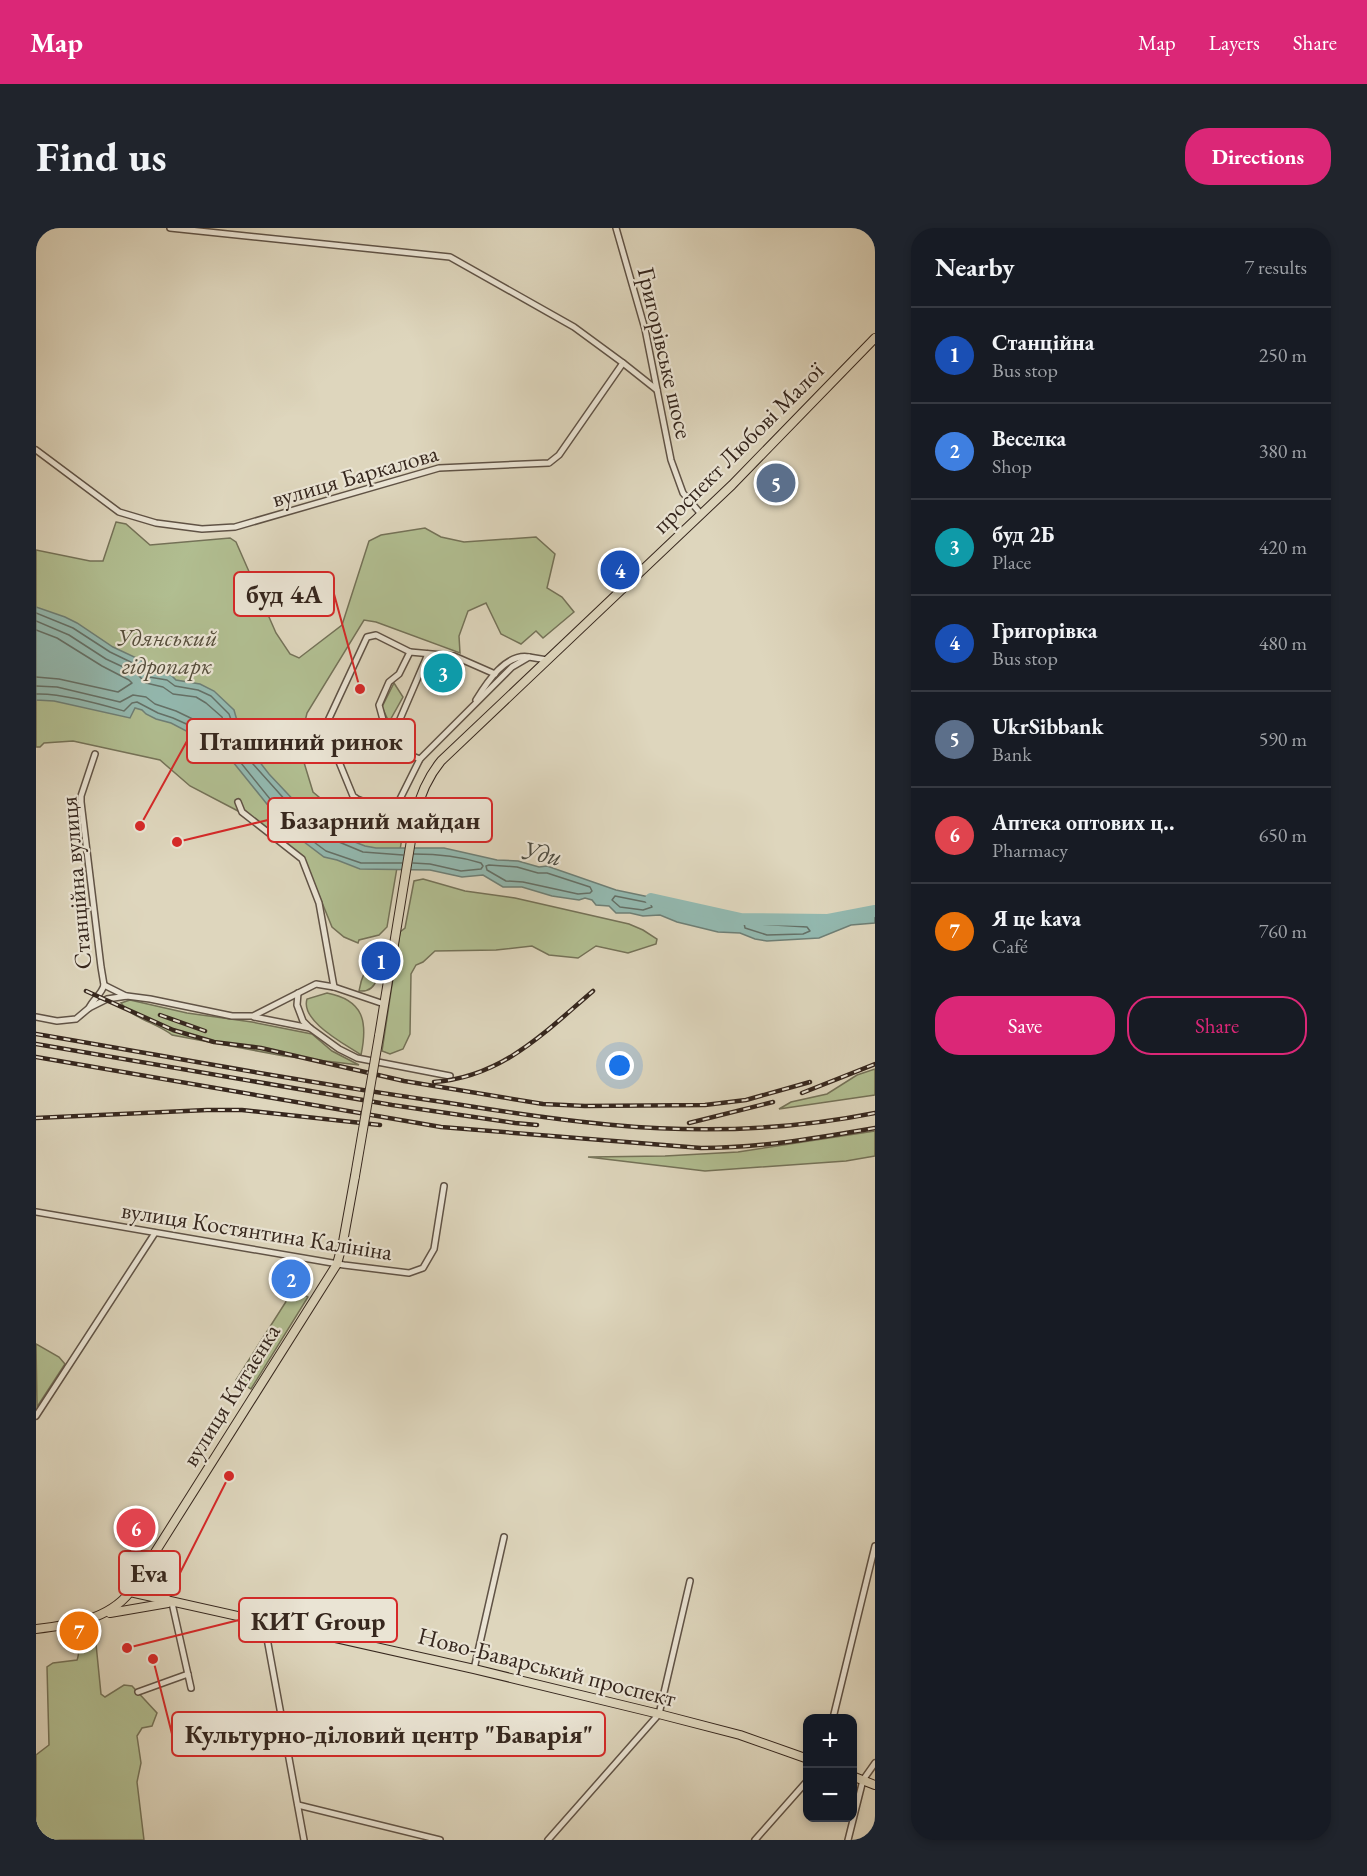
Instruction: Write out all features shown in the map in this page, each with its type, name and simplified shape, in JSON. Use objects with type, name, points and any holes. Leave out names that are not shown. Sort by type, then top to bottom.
[{"type":"main road","name":"проспект Любові Малої","points":[[355,1176],[415,816],[427,780],[441,761],[701,514],[875,339]]},
{"type":"main road","name":"вулиця Китаєнка","points":[[130,1592],[337,1264],[355,1176]]},
{"type":"main road","points":[[151,1559],[151,1570],[159,1592],[172,1603]]},
{"type":"main road","points":[[106,1613],[117,1607],[130,1592]]},
{"type":"main road","name":"Ново-Баварський проспект","points":[[130,1592],[474,1669],[659,1714],[740,1735],[803,1758]]},
{"type":"main road","points":[[36,1629],[56,1627],[106,1613],[172,1603]]},
{"type":"main road","points":[[857,1778],[875,1785]]},
{"type":"street","points":[[170,228],[450,257],[574,327],[657,390]]},
{"type":"street","name":"Григорівське шосе","points":[[616,228],[645,330],[671,460],[682,493],[701,514]]},
{"type":"street","name":"вулиця Баркалова","points":[[36,450],[119,512],[156,524],[202,528],[235,527],[439,468],[549,463],[559,455],[623,363]]},
{"type":"street","points":[[495,674],[454,656],[410,652],[376,635],[367,637],[326,725],[328,735],[354,796],[385,810],[395,809],[420,759],[512,667],[529,657]]},
{"type":"street","points":[[328,735],[364,755],[374,754],[385,727],[379,705],[389,682],[399,674],[410,652]]},
{"type":"street","points":[[388,747],[428,654]]},
{"type":"street","points":[[471,708],[495,674],[511,659],[522,656],[547,660]]},
{"type":"street","points":[[378,743],[420,759]]},
{"type":"street","name":"Станційна вулиця","points":[[95,754],[81,802],[104,985],[127,996]]},
{"type":"street","points":[[238,802],[242,812],[302,859],[319,903],[334,987]]},
{"type":"street","points":[[253,1016],[316,984],[334,987],[384,1004]]},
{"type":"street","points":[[89,1008],[92,1001],[103,990],[104,985]]},
{"type":"street","points":[[298,993],[297,1005],[300,1015],[310,1028],[339,1049],[357,1058],[450,1076]]},
{"type":"street","points":[[36,1017],[57,1021],[76,1019],[89,1008],[107,999],[127,996],[232,1016],[253,1016],[310,1028]]},
{"type":"street","name":"вулиця Костянтина Калініна","points":[[36,1212],[337,1264],[409,1273],[423,1268],[434,1250],[444,1186]]},
{"type":"street","points":[[36,1416],[155,1233]]},
{"type":"street","points":[[474,1669],[504,1537]]},
{"type":"street","points":[[834,1714],[875,1546]]},
{"type":"street","points":[[548,1840],[659,1714],[690,1581]]},
{"type":"street","points":[[172,1603],[191,1688]]},
{"type":"street","points":[[264,1622],[304,1840]]},
{"type":"street","points":[[138,1692],[188,1674]]},
{"type":"street","points":[[848,1840],[863,1780],[875,1763]]},
{"type":"street","points":[[755,1840],[803,1785]]},
{"type":"street","points":[[298,1804],[440,1840]]},
{"type":"green space","name":"Удянський гідропарк","points":[[116,522],[126,524],[150,545],[230,538],[236,542],[276,633],[290,654],[299,658],[342,625],[369,541],[381,535],[425,528],[441,537],[464,542],[536,537],[555,554],[547,588],[562,597],[574,612],[543,638],[536,631],[521,644],[501,634],[486,603],[468,611],[459,636],[460,653],[376,622],[364,620],[307,713],[299,746],[313,792],[349,822],[379,827],[395,812],[406,814],[387,927],[379,935],[359,940],[358,943],[344,937],[332,927],[303,856],[238,811],[190,786],[160,760],[73,741],[44,743],[36,747],[36,550],[90,561],[103,561]]},
{"type":"green space","points":[[394,683],[403,697],[389,722],[382,707]]},
{"type":"green space","points":[[423,879],[465,891],[515,898],[629,924],[657,939],[656,944],[628,953],[596,946],[578,958],[549,955],[532,946],[496,950],[435,951],[416,965],[411,974],[410,1034],[403,1049],[390,1054],[382,1051],[400,932],[405,928],[414,881]]},
{"type":"green space","points":[[377,955],[377,979],[371,988],[359,991],[365,971]]},
{"type":"green space","points":[[327,993],[349,1001],[360,1014],[364,1032],[361,1055],[325,1031],[310,1015],[307,999]]},
{"type":"green space","points":[[130,1000],[187,1013],[252,1022],[312,1034],[332,1051],[359,1065],[284,1056],[172,1035],[138,1017],[121,1003]]},
{"type":"green space","points":[[875,1069],[875,1095],[779,1109],[791,1102],[827,1094],[857,1075]]},
{"type":"green space","points":[[875,1131],[875,1156],[846,1161],[705,1171],[588,1157],[738,1152]]},
{"type":"green space","points":[[294,1289],[308,1297],[251,1389],[236,1380]]},
{"type":"green space","points":[[36,1344],[59,1357],[65,1364],[37,1407]]},
{"type":"green space","points":[[82,1633],[89,1634],[96,1644],[101,1694],[105,1697],[124,1685],[132,1686],[157,1713],[152,1726],[142,1728],[137,1736],[141,1763],[137,1782],[144,1840],[36,1840],[36,1755],[49,1745],[47,1667],[53,1663],[77,1660]]},
{"type":"water","points":[[36,607],[77,623],[113,647],[145,662],[151,671],[171,675],[176,680],[200,684],[214,691],[234,710],[248,747],[307,818],[342,837],[365,846],[444,848],[497,860],[518,861],[539,867],[547,866],[616,890],[717,914],[813,922],[875,914],[875,923],[851,925],[819,938],[767,941],[740,933],[718,932],[677,922],[660,915],[616,913],[609,906],[596,905],[592,900],[585,898],[579,900],[552,896],[522,887],[503,887],[483,875],[462,877],[430,870],[360,869],[324,857],[287,829],[233,762],[217,756],[198,737],[135,708],[130,718],[54,701],[36,700]]},
{"type":"waterway","name":"Уди","points":[[651,899],[741,919],[828,920],[875,911]]},
{"type":"railway","points":[[869,228],[875,235]]},
{"type":"railway","points":[[86,991],[173,1030],[214,1042],[261,1048],[404,1081],[543,1104],[705,1105],[746,1100],[810,1082]]},
{"type":"railway","points":[[434,1082],[481,1072],[501,1062],[539,1037],[593,991]]},
{"type":"railway","points":[[160,1015],[205,1031]]},
{"type":"railway","points":[[36,1034],[341,1087],[570,1121],[679,1129],[712,1129],[810,1123],[875,1113]]},
{"type":"railway","points":[[36,1044],[392,1105],[537,1125]]},
{"type":"railway","points":[[36,1057],[441,1127],[701,1148],[767,1144],[875,1128]]},
{"type":"railway","points":[[802,1093],[875,1064]]},
{"type":"railway","points":[[689,1123],[773,1102]]},
{"type":"railway","points":[[36,1118],[242,1110],[380,1125]]},
{"type":"place","name":"UkrSibbank","points":[[776,483]]},
{"type":"place","name":"Григорівка","points":[[620,570]]},
{"type":"place","name":"буд 2Б","points":[[443,673]]},
{"type":"place","name":"буд 4А","points":[[360,689]]},
{"type":"place","name":"Пташиний ринок","points":[[140,826]]},
{"type":"place","name":"Базарний майдан","points":[[177,842]]},
{"type":"place","name":"Станційна","points":[[381,961]]},
{"type":"place","name":"Веселка","points":[[291,1279]]},
{"type":"place","name":"Eva","points":[[229,1476]]},
{"type":"place","name":"Аптека оптових ц‥","points":[[136,1528]]},
{"type":"place","name":"Я це kava","points":[[79,1631]]},
{"type":"place","name":"КИТ Group","points":[[127,1648]]},
{"type":"place","name":"Культурно-діловий центр \"Баварія\"","points":[[153,1659]]}]
